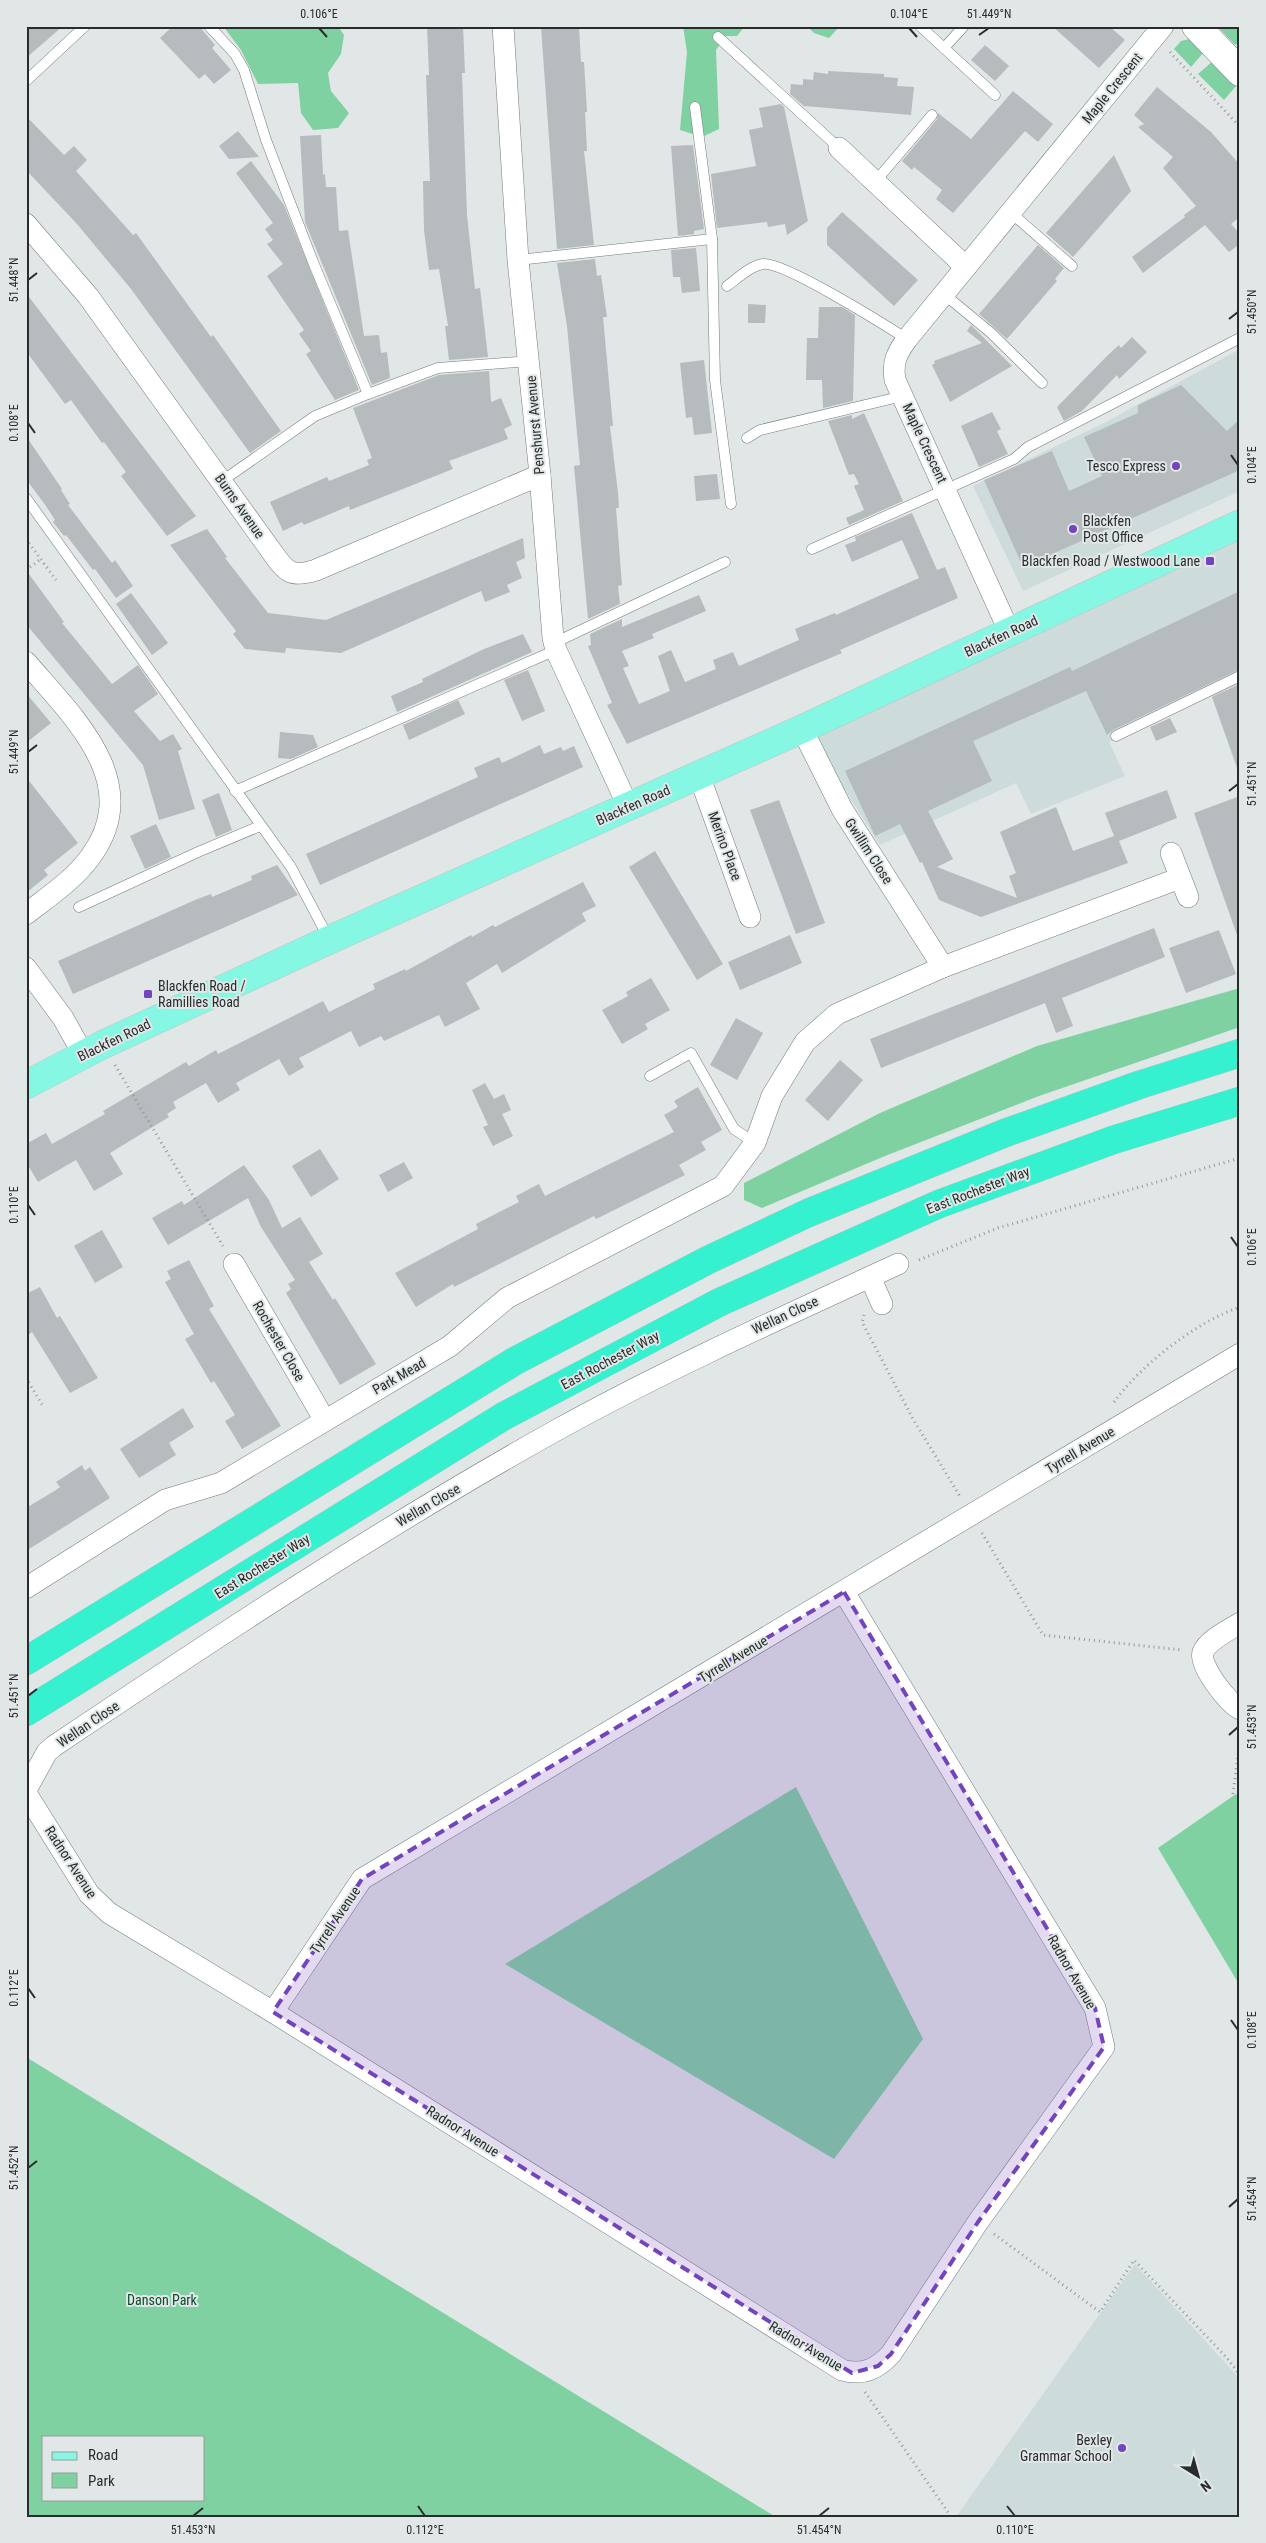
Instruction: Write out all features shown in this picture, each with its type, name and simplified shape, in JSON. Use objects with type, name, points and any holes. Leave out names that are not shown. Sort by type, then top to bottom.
[{"type":"highway","points":[[26,1662],[515,1362],[708,1260],[808,1213],[1005,1133],[1139,1085],[1240,1053]]},
{"type":"highway","name":"East Rochester Way","points":[[26,1712],[504,1416],[720,1302],[939,1204],[1113,1140],[1240,1101]]},
{"type":"main road","name":"Blackfen Road","points":[[26,1085],[93,1049],[329,940],[629,808],[802,729],[1240,524]]},
{"type":"street","name":"Penshurst Avenue","points":[[503,26],[518,260],[530,361],[555,646],[629,808]]},
{"type":"street","points":[[1196,26],[1240,72]]},
{"type":"street","name":"Maple Crescent","points":[[1010,633],[903,396],[893,368],[897,353],[907,339],[1159,31]]},
{"type":"street","points":[[839,148],[966,267]]},
{"type":"street","name":"Burns Avenue","points":[[26,224],[88,296],[282,567],[289,572],[296,574],[316,570],[540,475]]},
{"type":"street","points":[[26,662],[87,734],[97,750],[109,786],[110,802],[105,829],[91,857],[59,888],[26,914]]},
{"type":"street","name":"Gwillim Close","points":[[802,729],[842,809],[943,967]]},
{"type":"street","name":"Merino Place","points":[[699,775],[750,917]]},
{"type":"street","points":[[1171,854],[1188,897]]},
{"type":"street","points":[[755,1143],[772,1096],[805,1042],[837,1014],[943,967],[1180,878]]},
{"type":"street","points":[[26,968],[63,1018],[93,1049]]},
{"type":"street","name":"Park Mead","points":[[26,1588],[165,1500],[221,1483],[324,1419],[450,1346],[507,1298],[723,1186],[755,1143]]},
{"type":"street","name":"Wellan Close","points":[[26,1791],[47,1752],[54,1746],[382,1532],[564,1426],[718,1346],[844,1288],[907,1262]]},
{"type":"street","name":"Rochester Close","points":[[234,1264],[324,1419]]},
{"type":"street","points":[[870,1277],[882,1304]]},
{"type":"street","name":"Tyrrell Avenue","points":[[273,2012],[362,1879],[1240,1354]]},
{"type":"street","name":"Radnor Avenue","points":[[26,1791],[76,1874],[98,1903],[109,1912],[273,2012],[842,2370],[852,2373],[865,2372],[878,2366],[891,2354],[978,2222],[1104,2047],[1095,2008],[844,1592]]},
{"type":"street","points":[[1240,1623],[1210,1644],[1203,1652],[1202,1661],[1206,1670],[1232,1704],[1240,1709]]},
{"type":"lane","points":[[26,80],[85,26]]},
{"type":"lane","points":[[208,26],[235,54],[244,70],[266,140],[313,262],[368,394]]},
{"type":"lane","points":[[920,26],[995,95]]},
{"type":"lane","points":[[944,48],[964,26]]},
{"type":"lane","points":[[718,37],[839,148]]},
{"type":"lane","points":[[695,107],[712,239],[715,380],[731,504]]},
{"type":"lane","points":[[875,182],[932,115]]},
{"type":"lane","points":[[1010,212],[1072,266]]},
{"type":"lane","points":[[518,260],[712,239]]},
{"type":"lane","points":[[727,286],[752,268],[764,264],[782,268],[846,302],[907,339]]},
{"type":"lane","points":[[944,294],[991,333],[1042,383]]},
{"type":"lane","points":[[812,548],[1014,459],[1028,447],[1240,338]]},
{"type":"lane","points":[[222,481],[315,416],[368,394],[438,368],[530,361]]},
{"type":"lane","points":[[747,438],[760,430],[903,396]]},
{"type":"lane","points":[[26,498],[206,746],[234,791],[291,868],[329,940]]},
{"type":"lane","points":[[234,791],[555,646],[725,562]]},
{"type":"lane","points":[[1116,736],[1240,676]]},
{"type":"lane","points":[[79,907],[198,852],[260,826]]},
{"type":"lane","points":[[650,1076],[691,1053],[734,1129],[755,1143]]},
{"type":"path","points":[[1159,31],[1240,127]]},
{"type":"path","points":[[26,539],[56,580]]},
{"type":"path","points":[[26,570],[41,559]]},
{"type":"path","points":[[93,1049],[234,1264]]},
{"type":"path","points":[[907,1262],[998,1228],[1240,1158]]},
{"type":"path","points":[[844,1288],[864,1315],[862,1322],[913,1419],[1043,1635],[1203,1652]]},
{"type":"path","points":[[1111,1406],[1122,1392],[1163,1353],[1194,1330],[1240,1307]]},
{"type":"path","points":[[26,1378],[44,1408]]},
{"type":"path","points":[[1233,1794],[1240,1740]]},
{"type":"path","points":[[978,2222],[1100,2312],[1134,2260],[1240,2374]]},
{"type":"path","points":[[852,2373],[950,2515],[949,2517]]},
{"type":"highlighted area","points":[[844,1592],[1095,2008],[1104,2047],[978,2222],[891,2354],[878,2366],[852,2373],[273,2012],[362,1879]]},
{"type":"shaded area","points":[[1240,349],[1240,491],[1023,591],[973,486],[1106,422]]},
{"type":"shaded area","points":[[1240,539],[1240,779],[1212,696],[1109,742],[1125,776],[1031,814],[1016,783],[880,845],[811,737]]},
{"type":"shaded area","name":"Bexley Grammar School","points":[[1135,2264],[1240,2379],[1240,2517],[956,2517]]},
{"type":"green space","points":[[223,26],[338,26],[344,35],[341,54],[328,73],[331,91],[349,113],[338,128],[313,130],[301,113],[298,83],[258,84],[241,50]]},
{"type":"green space","points":[[683,26],[745,26],[737,36],[726,36],[716,50],[719,129],[702,137],[680,130],[687,52]]},
{"type":"green space","points":[[807,26],[840,26],[829,38],[814,33]]},
{"type":"green space","points":[[1217,26],[1240,26],[1240,42],[1235,45]]},
{"type":"green space","points":[[1189,39],[1204,52],[1191,67],[1174,49],[1181,41]]},
{"type":"green space","points":[[1213,61],[1236,86],[1224,100],[1198,74]]},
{"type":"green space","points":[[1240,988],[1240,1027],[1039,1096],[885,1156],[762,1208],[744,1200],[744,1183],[880,1113],[1037,1046]]},
{"type":"green space","points":[[796,1787],[923,2039],[834,2159],[505,1964]]},
{"type":"green space","points":[[1236,1794],[1240,1800],[1240,1986],[1158,1848]]},
{"type":"green space","name":"Danson Park","points":[[26,2057],[776,2517],[26,2517]]},
{"type":"building","points":[[26,26],[63,26],[26,58]]},
{"type":"building","points":[[173,26],[199,26],[215,45],[212,48],[231,70],[214,84],[205,74],[199,79],[160,38]]},
{"type":"building","points":[[427,26],[463,26],[465,73],[462,73],[467,215],[475,289],[480,288],[488,357],[449,360],[445,326],[448,326],[439,269],[429,270],[424,230],[423,181],[430,181],[426,75],[429,75]]},
{"type":"building","points":[[579,26],[581,62],[584,62],[587,112],[585,112],[587,151],[584,151],[594,245],[557,249],[541,27]]},
{"type":"building","points":[[1052,26],[1109,26],[1125,40],[1099,68]]},
{"type":"building","points":[[985,45],[1009,66],[995,81],[971,60]]},
{"type":"building","points":[[828,71],[884,74],[884,77],[898,78],[897,86],[914,87],[911,115],[804,106],[790,94],[791,84],[803,85],[803,79],[813,80],[814,72],[828,74]]},
{"type":"building","points":[[1157,87],[1211,132],[1240,165],[1240,217],[1231,224],[1240,234],[1240,244],[1229,252],[1205,225],[1143,273],[1132,257],[1185,217],[1184,215],[1196,206],[1163,168],[1173,157],[1138,127],[1144,124],[1134,115]]},
{"type":"building","points":[[1013,91],[1053,124],[1038,142],[1025,131],[953,213],[936,199],[942,190],[914,167],[912,170],[902,161],[937,119],[938,113],[971,139]]},
{"type":"building","points":[[781,104],[784,107],[808,221],[787,235],[785,224],[768,227],[767,222],[717,228],[711,174],[756,166],[749,130],[763,127],[759,108]]},
{"type":"building","points":[[26,116],[64,155],[74,146],[87,160],[76,171],[133,235],[136,233],[211,337],[213,335],[281,431],[250,453],[131,289],[77,224],[26,170]]},
{"type":"building","points":[[238,131],[259,157],[229,159],[219,146]]},
{"type":"building","points":[[321,135],[323,175],[325,174],[326,187],[336,187],[339,231],[348,230],[364,336],[379,335],[381,353],[387,352],[390,378],[372,385],[305,222],[300,136]]},
{"type":"building","points":[[693,145],[704,229],[694,231],[694,234],[678,236],[671,146]]},
{"type":"building","points":[[1114,155],[1131,191],[1073,257],[1046,233]]},
{"type":"building","points":[[251,161],[284,205],[359,390],[335,400],[306,354],[311,351],[299,334],[304,330],[267,276],[283,264],[267,244],[273,240],[265,229],[273,223],[236,173]]},
{"type":"building","points":[[842,212],[918,280],[894,306],[827,245],[827,228]]},
{"type":"building","points":[[1038,245],[1064,268],[1055,279],[1057,281],[1007,339],[979,314]]},
{"type":"building","points":[[696,248],[700,291],[682,293],[680,277],[673,277],[671,250]]},
{"type":"building","points":[[595,259],[597,276],[601,275],[607,317],[603,317],[613,426],[610,426],[618,493],[619,508],[616,508],[622,585],[618,586],[620,604],[588,619],[574,466],[580,465],[567,326],[557,263]]},
{"type":"building","points":[[26,293],[196,516],[167,536],[121,476],[126,472],[104,442],[102,443],[71,400],[65,404],[26,351]]},
{"type":"building","points":[[748,304],[766,305],[765,323],[748,323]]},
{"type":"building","points":[[819,307],[842,307],[855,315],[853,401],[823,408],[822,380],[806,380],[807,338],[818,338]]},
{"type":"building","points":[[971,325],[1012,366],[950,402],[932,365],[935,363],[934,361],[982,343],[967,331]]},
{"type":"building","points":[[1132,337],[1147,352],[1119,379],[1117,375],[1082,411],[1064,421],[1057,407],[1108,355],[1119,345],[1121,348]]},
{"type":"building","points":[[704,360],[712,433],[694,435],[692,417],[686,418],[680,363]]},
{"type":"building","points":[[489,371],[491,402],[501,398],[512,425],[504,429],[508,439],[449,461],[453,469],[350,510],[349,506],[304,525],[302,522],[283,531],[270,502],[327,477],[329,481],[369,465],[367,460],[372,458],[353,408],[439,375]]},
{"type":"building","points":[[1181,385],[1227,431],[1240,419],[1240,470],[1023,567],[984,480],[1052,451],[1069,491],[1102,476],[1084,437],[1138,413],[1138,405]]},
{"type":"building","points":[[992,412],[1001,429],[997,431],[1008,454],[979,467],[961,426]]},
{"type":"building","points":[[864,413],[903,501],[849,525],[846,518],[864,510],[854,486],[859,484],[854,474],[849,475],[828,421],[852,415],[852,419]]},
{"type":"building","points":[[26,436],[62,489],[70,504],[68,505],[112,563],[115,560],[133,586],[116,598],[95,569],[93,570],[66,535],[64,536],[53,522],[55,520],[26,479]]},
{"type":"building","points":[[717,474],[720,499],[696,501],[694,476]]},
{"type":"building","points":[[912,513],[937,570],[945,567],[958,598],[840,650],[842,653],[627,744],[607,705],[612,703],[588,646],[591,645],[590,634],[622,619],[622,627],[699,595],[706,611],[652,634],[654,638],[622,651],[629,666],[623,668],[639,704],[670,691],[658,656],[671,650],[685,682],[716,669],[713,660],[733,652],[739,666],[799,640],[795,629],[835,613],[836,615],[919,578],[902,540],[852,562],[845,545],[856,541],[855,537]]},
{"type":"building","points":[[207,529],[227,557],[225,558],[268,613],[326,620],[523,538],[525,558],[516,562],[522,578],[507,585],[510,592],[485,602],[481,591],[341,653],[286,648],[285,653],[245,649],[233,634],[236,631],[170,545]]},
{"type":"building","points":[[26,570],[64,622],[62,623],[112,684],[138,665],[158,694],[134,711],[160,741],[173,734],[182,749],[178,751],[195,809],[159,820],[143,765],[26,624]]},
{"type":"building","points":[[1240,591],[1240,669],[1113,730],[1107,735],[1086,691],[973,741],[992,781],[928,811],[953,859],[937,867],[1017,898],[1009,876],[1016,873],[1000,832],[1056,807],[1073,851],[1114,836],[1105,813],[1167,790],[1177,818],[1119,841],[1128,863],[981,917],[939,900],[922,862],[920,863],[900,824],[875,836],[845,771],[1070,667],[1072,671]]},
{"type":"building","points":[[131,593],[168,643],[152,655],[116,604]]},
{"type":"building","points":[[523,634],[532,652],[397,712],[391,696],[423,682],[422,679],[484,649]]},
{"type":"building","points":[[528,670],[545,711],[522,721],[504,680]]},
{"type":"building","points":[[1240,684],[1240,767],[1237,767],[1212,697]]},
{"type":"building","points":[[26,693],[51,723],[26,743]]},
{"type":"building","points":[[458,700],[465,714],[409,740],[403,725]]},
{"type":"building","points":[[1170,718],[1177,732],[1156,741],[1150,727]]},
{"type":"building","points":[[280,732],[313,735],[318,747],[291,759],[278,758]]},
{"type":"building","points":[[540,745],[544,754],[561,747],[563,751],[574,746],[583,767],[320,885],[306,854],[478,777],[474,768],[499,757],[502,763]]},
{"type":"building","points":[[26,777],[78,843],[44,870],[48,875],[26,893]]},
{"type":"building","points":[[219,793],[232,830],[216,837],[202,800]]},
{"type":"building","points":[[1240,796],[1240,935],[1237,935],[1194,813]]},
{"type":"building","points":[[779,800],[825,923],[796,934],[750,810]]},
{"type":"building","points":[[156,824],[171,857],[145,869],[130,836]]},
{"type":"building","points":[[655,851],[723,964],[697,980],[629,867]]},
{"type":"building","points":[[277,865],[298,895],[73,994],[58,961],[195,900],[211,894],[212,897],[252,880],[251,876]]},
{"type":"building","points":[[583,882],[596,906],[582,913],[586,921],[502,973],[497,964],[466,983],[480,1009],[445,1027],[439,1015],[384,1041],[381,1036],[359,1047],[351,1031],[299,1058],[304,1067],[289,1076],[279,1059],[236,1083],[240,1090],[218,1103],[206,1083],[173,1102],[176,1108],[167,1114],[169,1117],[110,1153],[123,1174],[94,1191],[76,1160],[38,1182],[26,1162],[26,1144],[46,1133],[52,1144],[105,1114],[103,1111],[186,1062],[189,1066],[216,1050],[218,1054],[323,1001],[329,1012],[375,989],[373,984],[405,969],[406,971],[471,935],[472,937],[493,925],[495,927]]},
{"type":"building","points":[[1154,928],[1165,957],[1062,998],[1073,1026],[1056,1033],[1045,1003],[881,1068],[870,1039]]},
{"type":"building","points":[[1219,930],[1236,974],[1186,993],[1169,948]]},
{"type":"building","points":[[790,935],[802,963],[740,990],[728,962]]},
{"type":"building","points":[[651,978],[670,1010],[645,1024],[648,1029],[622,1044],[602,1010],[628,996],[626,992]]},
{"type":"building","points":[[736,1018],[763,1033],[737,1080],[710,1065]]},
{"type":"building","points":[[840,1060],[863,1080],[828,1121],[805,1100]]},
{"type":"building","points":[[485,1083],[494,1099],[504,1094],[511,1110],[502,1114],[513,1136],[493,1146],[483,1127],[488,1125],[472,1090]]},
{"type":"building","points":[[698,1087],[722,1130],[701,1142],[706,1150],[679,1165],[685,1175],[596,1219],[594,1216],[454,1287],[453,1284],[416,1307],[395,1273],[478,1229],[476,1224],[519,1202],[516,1196],[539,1184],[545,1196],[674,1132],[664,1115],[678,1107],[674,1101]]},
{"type":"building","points":[[320,1149],[339,1179],[311,1197],[292,1166]]},
{"type":"building","points":[[404,1162],[413,1178],[388,1192],[379,1175]]},
{"type":"building","points":[[244,1165],[269,1200],[282,1228],[300,1217],[323,1254],[309,1262],[333,1300],[335,1298],[376,1364],[340,1385],[286,1293],[291,1289],[288,1284],[295,1280],[261,1227],[248,1198],[168,1245],[152,1218],[182,1201],[184,1205]]},
{"type":"building","points":[[102,1230],[123,1267],[95,1283],[74,1246]]},
{"type":"building","points":[[189,1260],[214,1306],[209,1309],[281,1426],[242,1449],[225,1421],[235,1415],[214,1381],[211,1383],[185,1339],[194,1334],[165,1282],[171,1279],[167,1271]]},
{"type":"building","points":[[40,1287],[57,1318],[60,1316],[98,1378],[70,1393],[32,1332],[26,1337],[26,1294]]},
{"type":"building","points":[[183,1408],[194,1427],[169,1443],[176,1455],[139,1478],[120,1449]]},
{"type":"building","points":[[82,1465],[85,1471],[90,1467],[110,1498],[26,1551],[26,1508],[60,1487],[56,1482]]},
{"type":"place","name":"Tesco Express","points":[[1176,466]]},
{"type":"place","name":"Blackfen Post Office","points":[[1073,529]]},
{"type":"place","name":"Blackfen Road / Westwood Lane","points":[[1210,561]]},
{"type":"place","name":"Blackfen Road / Ramillies Road","points":[[148,994]]},
{"type":"place","name":"Bexley Grammar School","points":[[1122,2448]]}]
